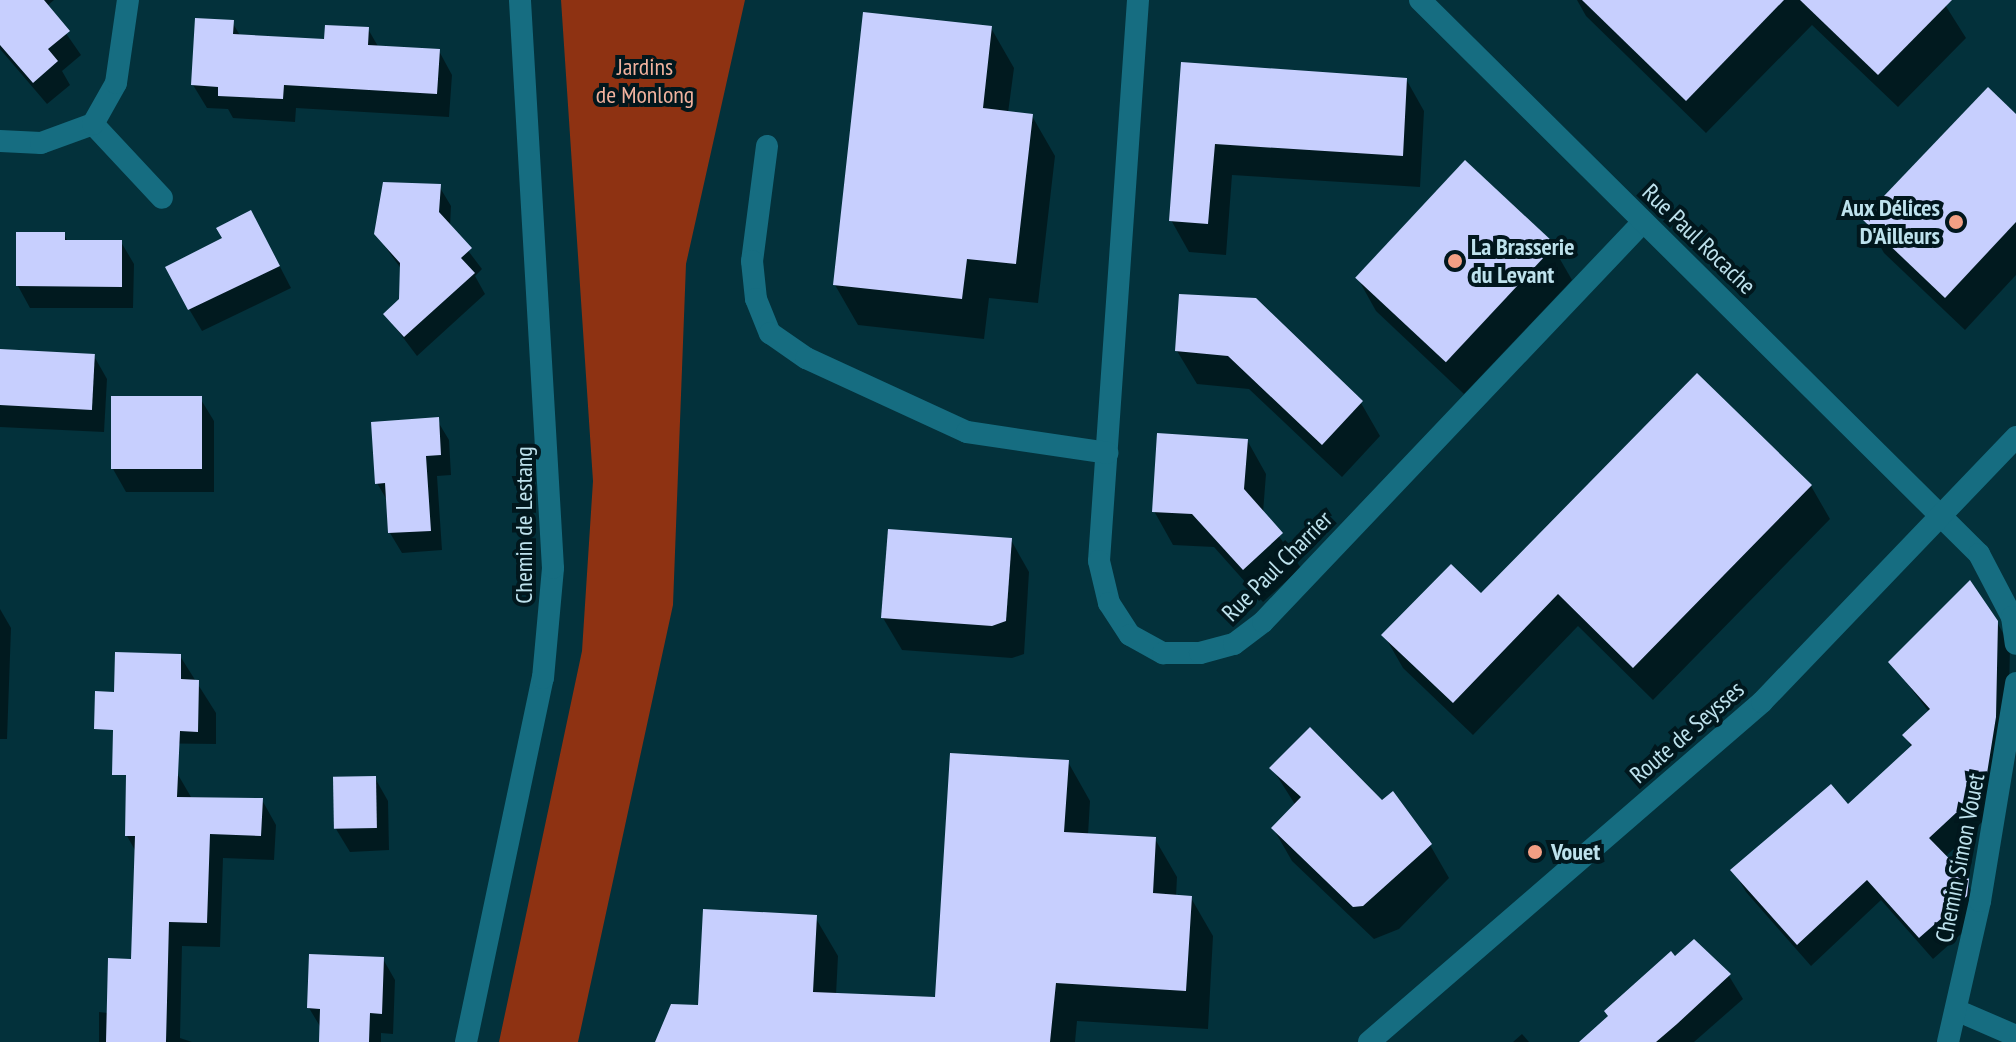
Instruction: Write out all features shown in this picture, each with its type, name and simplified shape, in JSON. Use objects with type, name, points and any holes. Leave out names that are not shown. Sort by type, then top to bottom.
[{"type":"street","points":[[0,141],[41,143],[93,124],[116,83],[128,0]]},
{"type":"street","name":"Chemin de Lestang","points":[[466,1042],[543,678],[553,568],[520,0]]},
{"type":"street","name":"Rue Paul Charrier","points":[[1138,0],[1099,561],[1109,603],[1130,635],[1163,653],[1200,653],[1234,644],[1263,622],[1643,222]]},
{"type":"street","name":"Rue Paul Rocache","points":[[1420,0],[1942,516]]},
{"type":"street","points":[[93,124],[162,198]]},
{"type":"street","points":[[767,146],[752,261],[756,299],[770,333],[806,358],[967,432],[1107,453]]},
{"type":"street","name":"Route de Seysses","points":[[1369,1042],[1762,702],[2016,437]]},
{"type":"street","points":[[1942,516],[1979,554],[2000,589],[2016,644]]},
{"type":"street","name":"Chemin Simon Vouet","points":[[1948,1042],[2012,752],[2016,683]]},
{"type":"street","points":[[1956,1010],[2016,1036]]},
{"type":"green space","name":"Jardins de Monlong","points":[[561,0],[745,0],[686,264],[673,605],[578,1042],[499,1042],[582,651],[593,481]]},
{"type":"building","points":[[0,0],[44,0],[70,31],[48,49],[58,61],[33,83],[0,45]]},
{"type":"building","points":[[1582,0],[1784,0],[1686,101]]},
{"type":"building","points":[[1800,0],[1952,0],[1878,75]]},
{"type":"building","points":[[863,12],[992,26],[983,108],[1033,114],[1016,264],[967,259],[962,299],[833,285]]},
{"type":"building","points":[[195,18],[234,20],[233,34],[324,39],[325,25],[369,27],[368,45],[440,49],[437,94],[284,85],[283,99],[218,96],[218,87],[191,85]]},
{"type":"building","points":[[1181,62],[1407,78],[1403,156],[1215,144],[1208,224],[1169,221]]},
{"type":"building","points":[[1988,87],[2016,114],[2016,222],[1945,298],[1862,219]]},
{"type":"building","name":"La Brasserie du Levant","points":[[1465,160],[1556,245],[1446,362],[1355,278]]},
{"type":"building","points":[[383,182],[441,184],[439,212],[472,248],[461,258],[475,273],[404,337],[383,314],[399,299],[400,263],[374,234]]},
{"type":"building","points":[[251,210],[280,266],[188,310],[165,267],[222,238],[216,228]]},
{"type":"building","points":[[16,232],[65,232],[65,240],[122,240],[122,287],[16,286]]},
{"type":"building","points":[[1179,294],[1256,298],[1363,401],[1322,445],[1228,356],[1175,351]]},
{"type":"building","points":[[0,349],[95,354],[92,410],[0,405]]},
{"type":"building","points":[[1697,373],[1812,485],[1633,668],[1558,594],[1453,703],[1381,635],[1451,564],[1481,593]]},
{"type":"building","points":[[111,396],[202,396],[202,469],[111,469]]},
{"type":"building","points":[[439,417],[441,455],[426,456],[431,531],[388,533],[385,483],[375,484],[371,422]]},
{"type":"building","points":[[1157,433],[1248,439],[1244,489],[1283,533],[1243,570],[1192,514],[1152,512]]},
{"type":"building","points":[[888,529],[1012,538],[1006,621],[992,626],[881,618]]},
{"type":"building","points":[[1970,580],[1998,621],[1996,717],[1985,786],[1929,838],[1969,879],[1967,896],[1919,938],[1867,880],[1797,945],[1730,870],[1831,784],[1848,804],[1912,745],[1902,735],[1930,709],[1888,662]]},
{"type":"building","points":[[115,652],[181,654],[181,679],[199,680],[198,732],[180,731],[177,797],[263,798],[261,836],[210,834],[207,923],[169,922],[166,1042],[106,1042],[108,958],[131,959],[135,836],[125,836],[126,775],[112,775],[113,730],[94,729],[95,691],[114,692]]},
{"type":"building","points":[[1310,727],[1382,800],[1393,791],[1432,844],[1363,906],[1353,907],[1271,828],[1301,797],[1269,768]]},
{"type":"building","points":[[950,753],[1069,760],[1064,832],[1156,837],[1153,893],[1192,896],[1186,991],[1056,983],[1050,1042],[655,1042],[671,1004],[698,1005],[703,909],[817,915],[813,992],[935,997]]},
{"type":"building","points":[[376,776],[377,828],[334,829],[333,777]]},
{"type":"building","points":[[1694,939],[1731,974],[1677,1024],[1656,1042],[1579,1042],[1608,1016],[1604,1011],[1671,951],[1675,956]]},
{"type":"building","points":[[309,954],[384,957],[382,1014],[370,1013],[369,1042],[319,1042],[320,1009],[307,1008]]},
{"type":"place","name":"Aux Délices D'Ailleurs","points":[[1956,222]]},
{"type":"place","name":"La Brasserie du Levant","points":[[1455,261]]},
{"type":"place","name":"Vouet","points":[[1535,852]]}]
